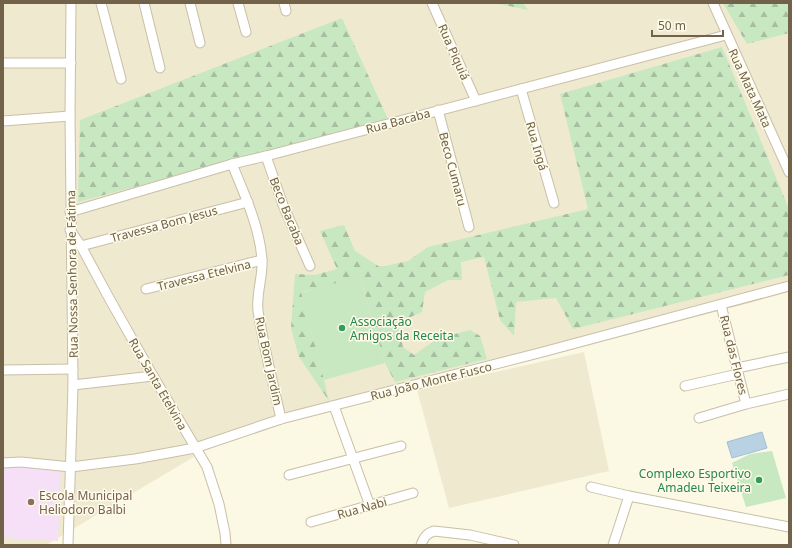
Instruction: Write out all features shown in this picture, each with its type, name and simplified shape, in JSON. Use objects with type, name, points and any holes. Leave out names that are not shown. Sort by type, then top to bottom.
[{"type":"street","name":"Rua Nossa Senhora de Fátima","points":[[68,545],[73,385],[70,230],[71,3]]},
{"type":"street","points":[[101,3],[121,79]]},
{"type":"street","points":[[144,3],[160,68]]},
{"type":"street","points":[[190,3],[200,43]]},
{"type":"street","points":[[238,3],[246,32]]},
{"type":"street","name":"Rua Piquiá","points":[[432,3],[476,101]]},
{"type":"street","name":"Rua Mata Mata","points":[[713,3],[726,35],[789,172]]},
{"type":"street","name":"Rua Bacaba","points":[[70,212],[232,164],[726,35]]},
{"type":"street","points":[[3,63],[71,63]]},
{"type":"street","name":"Rua Ingá","points":[[520,89],[554,203]]},
{"type":"street","name":"Beco Cumaru","points":[[438,110],[469,227]]},
{"type":"street","points":[[3,121],[70,116]]},
{"type":"street","name":"Beco Bacaba","points":[[266,156],[284,205],[310,266]]},
{"type":"street","name":"Rua Bom Jardim","points":[[232,164],[248,202],[262,260],[261,279],[258,292],[258,309],[264,345],[281,419]]},
{"type":"street","name":"Travessa Bom Jesus","points":[[81,246],[248,202]]},
{"type":"street","name":"Rua Santa Etelvina","points":[[70,230],[81,246],[153,376],[207,467],[220,504],[226,545]]},
{"type":"street","name":"Travessa Etelvina","points":[[146,289],[262,260]]},
{"type":"street","name":"Rua João Monte Fusco","points":[[3,463],[21,462],[71,467],[135,459],[195,448],[281,419],[789,286]]},
{"type":"street","name":"Rua das Flores","points":[[721,305],[746,404]]},
{"type":"street","points":[[685,386],[789,357]]},
{"type":"street","points":[[3,370],[73,369]]},
{"type":"street","points":[[73,385],[153,376]]},
{"type":"street","points":[[699,418],[746,404],[789,394]]},
{"type":"street","points":[[334,406],[370,506]]},
{"type":"street","points":[[289,475],[400,446]]},
{"type":"street","points":[[591,486],[629,496],[789,527]]},
{"type":"street","name":"Rua Nabi","points":[[311,522],[413,493]]},
{"type":"street","points":[[613,545],[629,496]]},
{"type":"street","points":[[421,545],[424,536],[434,531],[470,535],[514,545]]},
{"type":"shaded area","points":[[3,3],[789,3],[789,292],[287,418],[207,449],[46,545],[3,545]]},
{"type":"shaded area","points":[[584,352],[609,471],[449,508],[417,390]]},
{"type":"shaded area","name":"Escola Municipal Heliodoro Balbi","points":[[3,465],[61,466],[58,541],[3,538]]},
{"type":"green space","points":[[495,3],[523,3],[528,10]]},
{"type":"green space","points":[[723,3],[789,3],[789,33],[747,44]]},
{"type":"green space","points":[[342,18],[388,119],[78,202],[80,120]]},
{"type":"green space","points":[[722,47],[789,209],[789,275],[573,329],[556,298],[516,302],[514,336],[500,320],[484,257],[461,262],[462,280],[448,280],[425,292],[422,312],[397,323],[403,347],[414,355],[437,339],[470,330],[480,336],[487,359],[395,382],[385,363],[360,277],[301,292],[329,401],[299,357],[291,328],[295,274],[315,275],[337,269],[320,231],[344,225],[355,251],[380,267],[408,261],[428,247],[588,209],[560,94]]},
{"type":"green space","name":"Associação Amigos da Receita","points":[[359,274],[385,363],[324,380],[301,293]]},
{"type":"green space","name":"Complexo Esportivo Amadeu Teixeira","points":[[772,451],[786,498],[746,507],[732,463],[750,454]]},
{"type":"water","points":[[762,432],[767,448],[732,458],[727,442]]},
{"type":"place","name":"Associação Amigos da Receita","points":[[342,328]]},
{"type":"place","name":"Complexo Esportivo Amadeu Teixeira","points":[[759,480]]},
{"type":"place","name":"Escola Municipal Heliodoro Balbi","points":[[31,502]]}]
